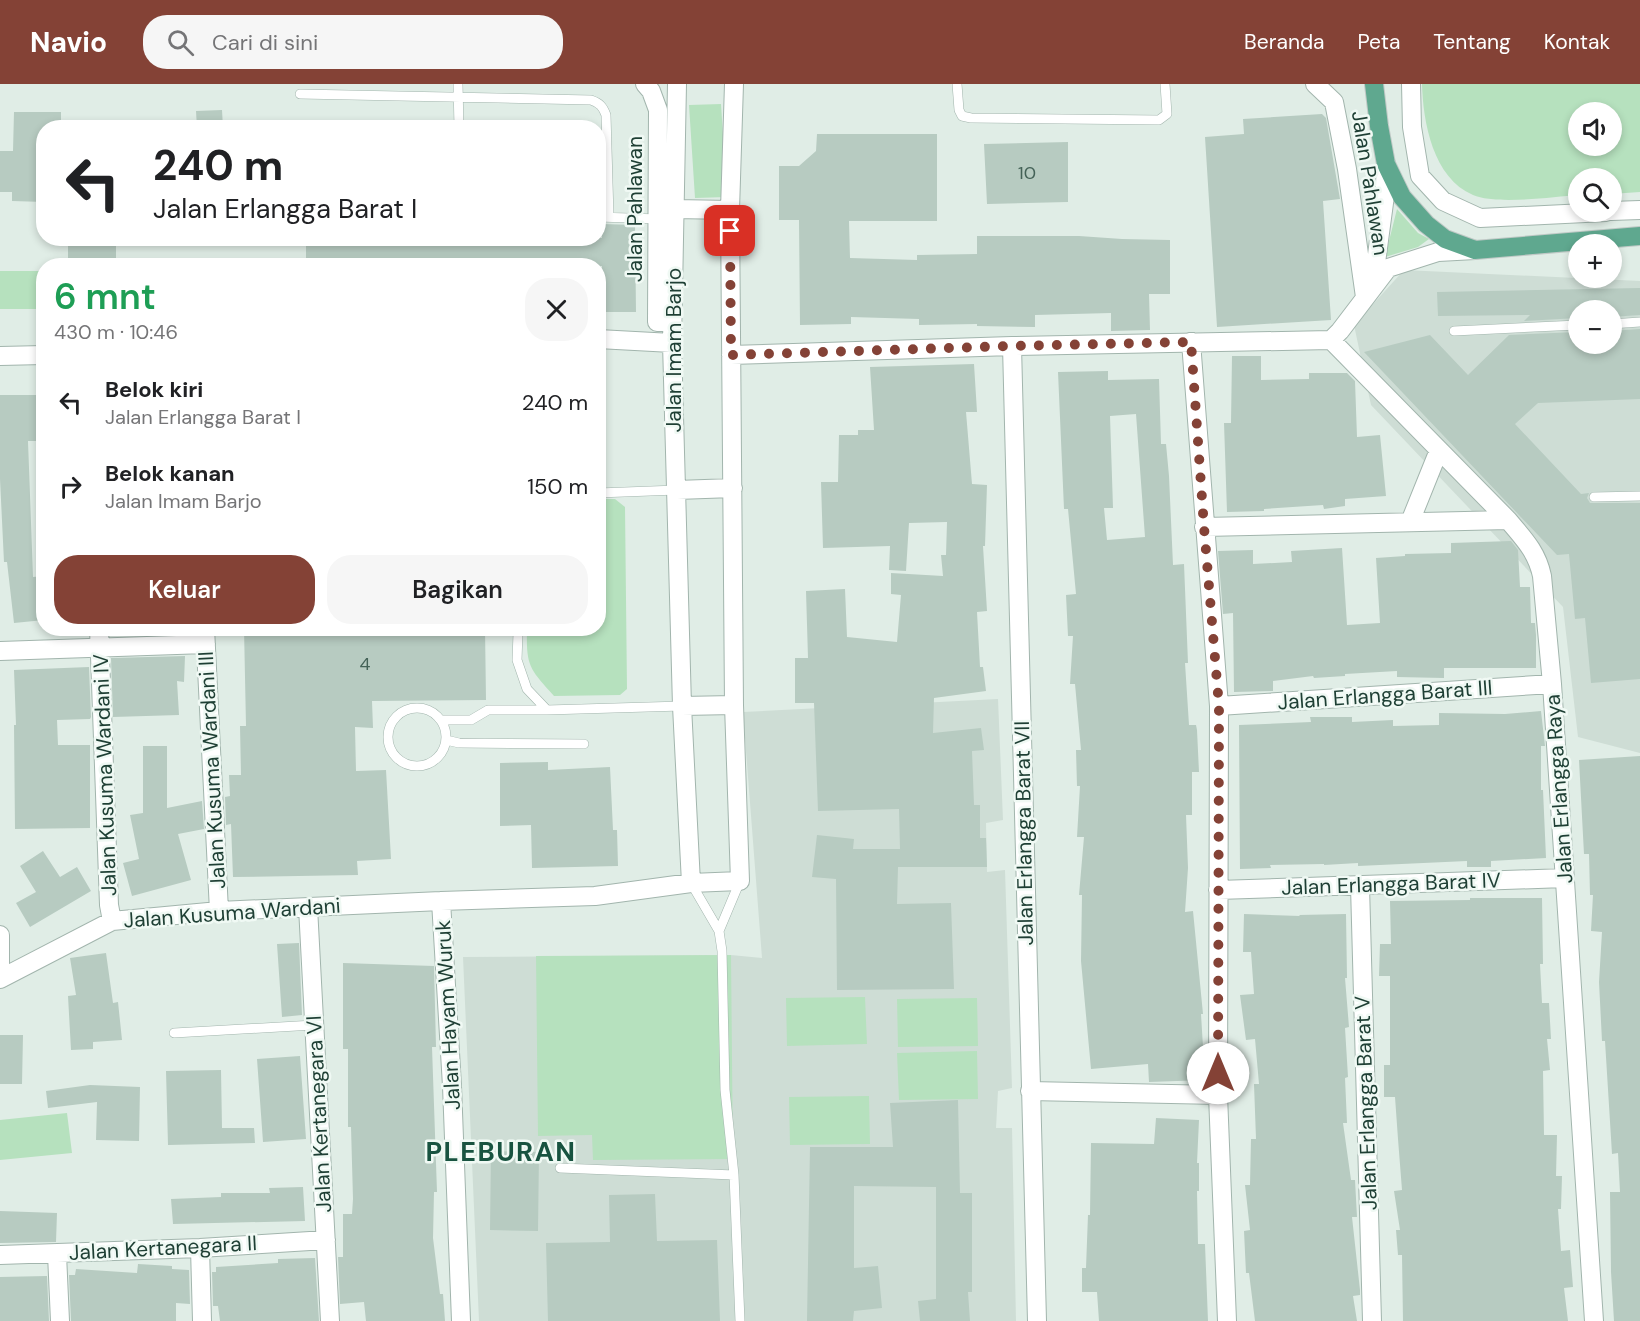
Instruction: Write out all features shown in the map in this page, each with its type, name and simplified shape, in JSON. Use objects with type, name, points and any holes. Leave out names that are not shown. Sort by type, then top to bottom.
[{"type":"main road","points":[[1373,86],[1386,164],[1402,196],[1426,224],[1445,239],[1475,250],[1640,236]]},
{"type":"street","name":"Jalan Pahlawan","points":[[645,84],[651,91],[658,110],[669,216]]},
{"type":"street","name":"Jalan Imam Barjo","points":[[677,84],[669,216],[682,706],[691,884]]},
{"type":"street","points":[[734,84],[730,210],[731,355],[734,705],[740,881]]},
{"type":"street","name":"Jalan Pahlawan","points":[[1315,84],[1334,102],[1369,291]]},
{"type":"street","points":[[1411,84],[1412,127],[1420,176],[1443,201],[1480,218],[1568,214]]},
{"type":"street","points":[[1369,291],[1384,203],[1386,164]]},
{"type":"street","points":[[669,216],[730,210]]},
{"type":"street","points":[[1622,211],[1640,210]]},
{"type":"street","points":[[731,355],[1012,346],[1331,340],[1388,267],[1438,252],[1475,250]]},
{"type":"street","points":[[606,339],[672,343]]},
{"type":"street","name":"Jalan Erlangga Raya","points":[[1331,340],[1508,520],[1534,553],[1539,564],[1552,684],[1594,1321]]},
{"type":"street","points":[[1191,342],[1219,706],[1218,1095],[1227,1321]]},
{"type":"street","name":"Jalan Erlangga Barat VII","points":[[1012,346],[1037,1321]]},
{"type":"street","points":[[0,356],[36,355]]},
{"type":"street","points":[[1410,522],[1439,450]]},
{"type":"street","points":[[677,490],[733,488]]},
{"type":"street","points":[[1204,527],[1508,520]]},
{"type":"street","points":[[0,651],[99,638],[205,636]]},
{"type":"street","name":"Jalan Kusuma Wardani III","points":[[205,636],[219,911]]},
{"type":"street","name":"Jalan Kusuma Wardani IV","points":[[99,638],[112,921]]},
{"type":"street","name":"Jalan Erlangga Barat III","points":[[1219,706],[1552,684]]},
{"type":"street","points":[[682,706],[734,705]]},
{"type":"street","name":"Jalan Erlangga Barat IV","points":[[1218,890],[1565,878]]},
{"type":"street","name":"Jalan Hayam Wuruk","points":[[461,1321],[452,1086],[441,901],[595,896],[691,884],[740,881]]},
{"type":"street","name":"Jalan Erlangga Barat V","points":[[1360,886],[1372,1321]]},
{"type":"street","name":"Jalan Kusuma Wardani","points":[[0,979],[112,921],[219,911],[441,901]]},
{"type":"street","name":"Jalan Kertanegara VI","points":[[308,907],[330,1321]]},
{"type":"street","points":[[0,935],[0,979]]},
{"type":"street","points":[[1030,1091],[1218,1095]]},
{"type":"street","name":"Jalan Kertanegara II","points":[[0,1255],[200,1248],[326,1240]]},
{"type":"street","points":[[200,1248],[202,1321]]},
{"type":"street","points":[[57,1254],[60,1321]]},
{"type":"lane","points":[[458,84],[459,120]]},
{"type":"lane","points":[[957,84],[958,110],[962,116],[971,118],[1159,120],[1167,114],[1165,84]]},
{"type":"lane","points":[[300,94],[591,100],[603,106],[606,120]]},
{"type":"lane","points":[[606,217],[669,216]]},
{"type":"lane","points":[[1622,323],[1640,322]]},
{"type":"lane","points":[[1454,331],[1568,325]]},
{"type":"lane","points":[[606,493],[677,490]]},
{"type":"lane","points":[[1594,497],[1640,496]]},
{"type":"lane","points":[[518,636],[517,660],[527,689],[547,710]]},
{"type":"lane","points":[[441,720],[471,720],[488,710],[682,706]]},
{"type":"lane","points":[[416,708],[426,709],[441,720],[446,740],[444,749],[438,757],[421,766],[403,762],[390,748],[388,738],[393,721],[399,714],[407,709],[416,708]]},
{"type":"lane","points":[[446,740],[459,743],[584,744]]},
{"type":"lane","points":[[719,931],[740,881]]},
{"type":"lane","points":[[691,884],[719,931],[722,951],[725,1090],[734,1175],[740,1321]]},
{"type":"lane","points":[[174,1033],[314,1025]]},
{"type":"lane","points":[[560,1168],[734,1175]]},
{"type":"shaded area","points":[[1404,270],[1568,278],[1568,288],[1622,288],[1622,280],[1640,281],[1640,753],[1578,737],[1563,607],[1371,405],[1354,325]]},
{"type":"shaded area","points":[[998,699],[1003,820],[986,823],[987,872],[1005,870],[1012,1088],[998,1091],[996,1128],[1012,1128],[1016,1321],[479,1321],[463,957],[731,955],[762,958],[743,712]]},
{"type":"green space","points":[[1422,84],[1640,84],[1640,192],[1622,193],[1622,168],[1568,168],[1568,196],[1495,200],[1473,195],[1459,187],[1448,176],[1433,147],[1425,115]]},
{"type":"green space","points":[[721,104],[727,197],[695,198],[689,105]]},
{"type":"green space","points":[[1397,209],[1418,233],[1429,239],[1418,247],[1385,257]]},
{"type":"green space","points":[[0,271],[36,271],[36,309],[0,309]]},
{"type":"green space","points":[[606,499],[615,499],[625,507],[627,689],[620,695],[554,696],[531,667],[527,652],[527,636],[606,636]]},
{"type":"green space","points":[[731,955],[733,1159],[593,1160],[592,1135],[538,1136],[536,956]]},
{"type":"green space","points":[[865,997],[867,1044],[787,1046],[786,998]]},
{"type":"green space","points":[[977,998],[978,1046],[898,1047],[897,999]]},
{"type":"green space","points":[[977,1051],[978,1099],[899,1100],[897,1053]]},
{"type":"green space","points":[[869,1096],[870,1144],[790,1145],[789,1097]]},
{"type":"green space","points":[[67,1113],[72,1153],[0,1160],[0,1120]]},
{"type":"building","points":[[222,110],[223,120],[197,120],[196,111]]},
{"type":"building","points":[[14,112],[61,112],[61,120],[36,120],[36,202],[12,201],[12,192],[0,192],[0,151],[13,151]]},
{"type":"building","points":[[1322,114],[1326,118],[1340,199],[1323,201],[1331,320],[1217,327],[1205,137],[1244,134],[1243,119]]},
{"type":"building","points":[[817,134],[937,134],[937,221],[849,221],[850,258],[917,260],[917,255],[977,254],[977,236],[1079,236],[1170,240],[1170,294],[1149,294],[1150,330],[1111,331],[1111,313],[1035,315],[1035,327],[977,326],[977,324],[919,325],[919,319],[851,317],[851,324],[800,325],[799,220],[779,220],[779,166],[799,166],[816,151]]},
{"type":"building","points":[[1068,142],[1068,202],[987,204],[984,144]]},
{"type":"building","points":[[606,224],[635,225],[636,312],[606,312],[606,258],[306,258],[306,246],[606,246]]},
{"type":"building","points":[[68,246],[116,246],[116,258],[68,258]]},
{"type":"building","points":[[1640,288],[1640,315],[1622,316],[1622,300],[1568,300],[1568,319],[1524,321],[1530,315],[1438,316],[1437,292]]},
{"type":"building","points":[[1640,329],[1640,399],[1538,403],[1515,424],[1581,494],[1589,493],[1587,498],[1590,503],[1640,503],[1640,679],[1591,683],[1585,618],[1575,619],[1569,554],[1557,555],[1364,352],[1430,335],[1468,375],[1509,335],[1568,332],[1568,354],[1622,354],[1622,330]]},
{"type":"building","points":[[1232,356],[1261,356],[1261,380],[1309,379],[1309,373],[1347,373],[1355,381],[1357,437],[1380,435],[1386,496],[1345,499],[1345,506],[1324,509],[1323,505],[1227,512],[1224,423],[1231,423]]},
{"type":"building","points":[[974,364],[977,412],[966,412],[972,484],[987,485],[985,546],[983,546],[987,611],[977,612],[980,667],[983,667],[986,691],[934,698],[933,733],[981,728],[984,750],[972,751],[974,805],[980,805],[980,838],[986,838],[987,867],[898,867],[897,904],[951,903],[954,989],[837,990],[836,879],[812,877],[817,835],[854,839],[853,849],[900,849],[899,809],[818,811],[814,703],[795,703],[795,658],[808,658],[806,591],[845,589],[847,637],[897,642],[901,595],[891,594],[891,573],[943,576],[941,555],[946,555],[947,522],[909,523],[906,571],[889,570],[890,546],[823,548],[821,482],[838,482],[839,435],[858,435],[858,430],[874,430],[870,367]]},
{"type":"building","points":[[1108,371],[1108,380],[1159,379],[1161,444],[1166,444],[1173,565],[1184,564],[1188,663],[1185,663],[1189,725],[1196,725],[1197,730],[1199,772],[1192,772],[1192,815],[1186,815],[1188,868],[1185,912],[1193,911],[1203,1014],[1201,1014],[1205,1080],[1149,1082],[1148,1064],[1091,1069],[1081,961],[1082,895],[1079,895],[1084,837],[1077,837],[1080,786],[1077,786],[1076,750],[1081,750],[1075,684],[1070,684],[1073,636],[1068,636],[1066,595],[1076,594],[1068,509],[1064,509],[1058,372]],"holes":[[[1136,414],[1145,537],[1107,540],[1104,508],[1113,508],[1110,416]]]},
{"type":"building","points":[[0,395],[36,395],[36,441],[28,441],[33,577],[36,577],[36,621],[14,623],[7,562],[4,562],[0,479]]},
{"type":"building","points":[[1511,541],[1518,550],[1520,587],[1530,587],[1531,623],[1535,623],[1536,635],[1536,668],[1444,668],[1444,678],[1397,677],[1397,671],[1314,678],[1313,676],[1273,681],[1273,691],[1234,692],[1233,613],[1223,614],[1218,551],[1253,550],[1253,564],[1292,562],[1291,551],[1342,548],[1347,625],[1380,623],[1376,558],[1405,556],[1405,554],[1451,553],[1451,543]]},
{"type":"building","points":[[244,636],[485,636],[486,700],[372,701],[373,728],[355,727],[356,771],[386,770],[391,859],[357,861],[358,875],[233,877],[231,824],[226,825],[225,797],[230,796],[229,775],[241,775],[240,726],[246,726]]},
{"type":"building","points":[[185,656],[184,682],[177,681],[179,715],[113,717],[111,658]]},
{"type":"building","points":[[89,667],[90,719],[57,720],[58,745],[90,745],[90,828],[15,829],[14,670]]},
{"type":"building","points":[[1541,711],[1545,746],[1541,746],[1541,790],[1543,790],[1546,858],[1491,861],[1491,867],[1467,867],[1467,861],[1358,866],[1358,863],[1270,865],[1271,868],[1240,869],[1239,725],[1311,722],[1310,717],[1352,717],[1352,722],[1393,720],[1393,726],[1439,725],[1439,713],[1505,714]]},
{"type":"building","points":[[143,746],[167,746],[167,808],[202,801],[204,829],[178,834],[191,880],[132,896],[123,863],[139,859],[130,815],[143,813]]},
{"type":"building","points":[[1640,756],[1640,1321],[1614,1321],[1610,1192],[1620,1192],[1618,1153],[1612,1154],[1599,982],[1602,932],[1591,931],[1593,895],[1590,895],[1589,854],[1584,854],[1579,760]]},
{"type":"building","points":[[548,762],[548,770],[610,767],[613,830],[617,830],[618,866],[532,868],[531,825],[500,826],[500,763]]},
{"type":"building","points":[[43,851],[60,877],[77,867],[91,891],[30,927],[16,903],[36,892],[20,866]]},
{"type":"building","points":[[1470,898],[1542,898],[1543,964],[1540,964],[1542,1003],[1549,1003],[1551,1039],[1547,1039],[1550,1070],[1543,1071],[1544,1135],[1557,1135],[1556,1176],[1562,1176],[1561,1209],[1558,1209],[1561,1251],[1570,1250],[1573,1287],[1564,1288],[1568,1321],[1403,1321],[1402,1255],[1398,1255],[1396,1230],[1400,1230],[1394,1191],[1402,1190],[1395,1097],[1384,1097],[1384,1065],[1390,1065],[1390,976],[1379,976],[1380,944],[1391,944],[1390,901],[1470,900]]},
{"type":"building","points":[[1244,914],[1300,916],[1346,914],[1347,978],[1345,978],[1349,1027],[1345,1028],[1348,1077],[1345,1078],[1347,1123],[1343,1123],[1351,1180],[1355,1180],[1357,1217],[1352,1217],[1360,1295],[1353,1296],[1357,1321],[1255,1321],[1249,1273],[1246,1273],[1244,1231],[1250,1230],[1245,1185],[1250,1185],[1251,1139],[1256,1139],[1254,1084],[1259,1084],[1255,1039],[1246,1040],[1240,995],[1254,994],[1251,952],[1243,952]]},
{"type":"building","points":[[299,943],[302,1015],[282,1017],[277,944]]},
{"type":"building","points":[[106,953],[113,1003],[118,1002],[122,1040],[93,1042],[93,1049],[71,1050],[68,996],[76,995],[70,958]]},
{"type":"building","points":[[343,963],[434,966],[436,1047],[432,1047],[437,1192],[434,1192],[433,1238],[440,1294],[443,1294],[445,1321],[366,1321],[364,1302],[340,1304],[338,1257],[343,1257],[343,1214],[352,1214],[353,1199],[351,1127],[348,1127],[348,1049],[343,1049]]},
{"type":"building","points":[[0,1035],[23,1035],[22,1084],[0,1084]]},
{"type":"building","points":[[300,1056],[306,1139],[263,1142],[257,1059]]},
{"type":"building","points":[[221,1070],[222,1128],[254,1128],[255,1143],[168,1145],[166,1071]]},
{"type":"building","points":[[90,1085],[140,1087],[139,1141],[96,1140],[97,1102],[48,1108],[46,1091]]},
{"type":"building","points":[[958,1100],[960,1193],[972,1193],[972,1292],[968,1292],[970,1321],[920,1321],[918,1301],[936,1299],[936,1187],[854,1186],[854,1268],[878,1266],[882,1308],[854,1311],[853,1321],[807,1321],[810,1147],[893,1147],[890,1103]]},
{"type":"building","points":[[1156,1118],[1199,1120],[1198,1244],[1205,1244],[1208,1321],[1099,1321],[1097,1292],[1082,1292],[1082,1268],[1086,1268],[1088,1215],[1090,1215],[1091,1143],[1154,1144]]},
{"type":"building","points":[[491,1151],[539,1152],[538,1231],[490,1230]]},
{"type":"building","points":[[303,1187],[305,1221],[173,1224],[171,1199],[221,1197],[221,1193],[270,1193],[269,1188]]},
{"type":"building","points":[[655,1194],[657,1241],[717,1240],[720,1321],[548,1321],[546,1243],[610,1242],[609,1195]]},
{"type":"building","points":[[0,1211],[57,1213],[56,1242],[0,1243]]},
{"type":"building","points":[[315,1258],[319,1321],[220,1321],[218,1306],[213,1306],[212,1272],[216,1272],[216,1267],[278,1263],[278,1259]]},
{"type":"building","points":[[138,1264],[172,1266],[172,1269],[189,1270],[190,1304],[176,1303],[176,1321],[71,1321],[69,1275],[75,1275],[76,1269],[137,1273]]},
{"type":"building","points":[[47,1276],[49,1321],[0,1321],[0,1277]]},
{"type":"district","name":"PLEBURAN","points":[[501,1152]]},
{"type":"route","points":[[730,231],[731,355],[1191,342],[1219,706],[1218,1073]]}]
